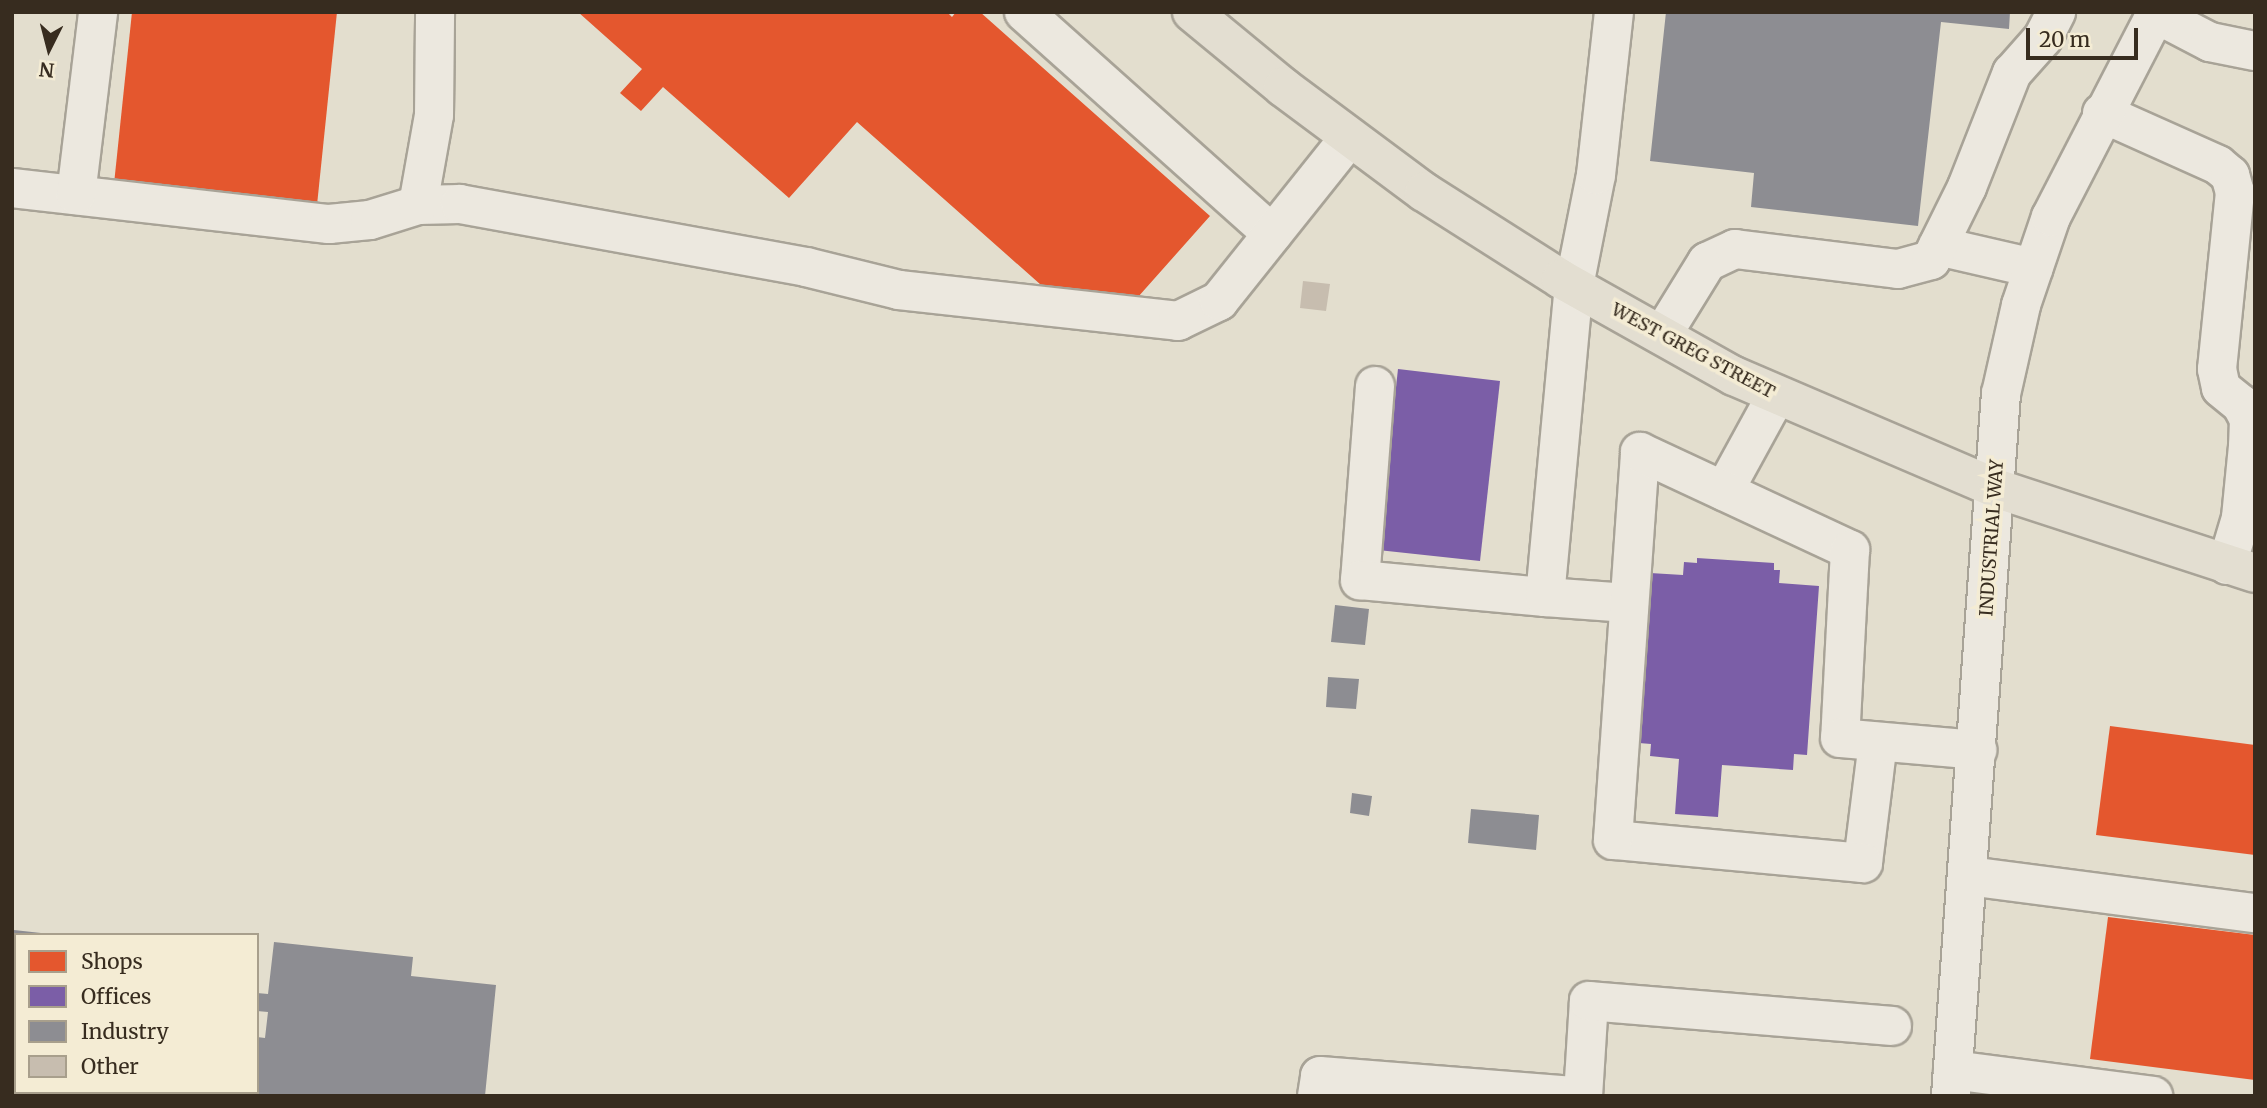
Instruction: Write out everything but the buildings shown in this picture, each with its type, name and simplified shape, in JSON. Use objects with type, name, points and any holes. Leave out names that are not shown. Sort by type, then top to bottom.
[{"type":"main road","name":"WEST GREG STREET","points":[[1192,12],[1349,138],[1469,221],[1574,286],[1776,396],[1998,489],[2241,569]]},
{"type":"street","points":[[76,195],[99,12]]},
{"type":"street","points":[[418,205],[434,115],[435,12]]},
{"type":"street","points":[[1024,12],[1272,234]]},
{"type":"street","points":[[1545,597],[1574,286],[1596,175],[1614,12]]},
{"type":"street","points":[[1662,335],[1707,262],[1735,249],[1898,269],[1931,260],[1968,187],[2012,73],[2043,38],[2056,12]]},
{"type":"street","points":[[2157,13],[2210,42],[2255,51]]},
{"type":"street","name":"INDUSTRIAL WAY","points":[[1952,1083],[1998,489],[2001,394],[2033,268],[2051,217],[2102,113],[2157,13]]},
{"type":"street","points":[[2102,113],[2218,165],[2230,175],[2235,192],[2217,369],[2221,388],[2241,404],[2249,419],[2251,447],[2241,518],[2241,569]]},
{"type":"street","points":[[12,188],[329,224],[370,220],[418,205],[460,204],[806,267],[899,290],[1178,321],[1220,301],[1349,138]]},
{"type":"street","points":[[1938,246],[2033,268]]},
{"type":"street","points":[[1375,386],[1360,580],[1628,603]]},
{"type":"street","points":[[1724,491],[1776,396]]},
{"type":"street","points":[[1878,742],[1863,863],[1613,840],[1640,452],[1850,550],[1840,738],[1978,750]]},
{"type":"street","points":[[1969,876],[2255,913]]},
{"type":"street","points":[[1583,1096],[1589,1001],[1892,1026]]},
{"type":"street","points":[[1317,1096],[1320,1076],[1554,1095]]},
{"type":"street","points":[[1952,1083],[2153,1096]]}]
